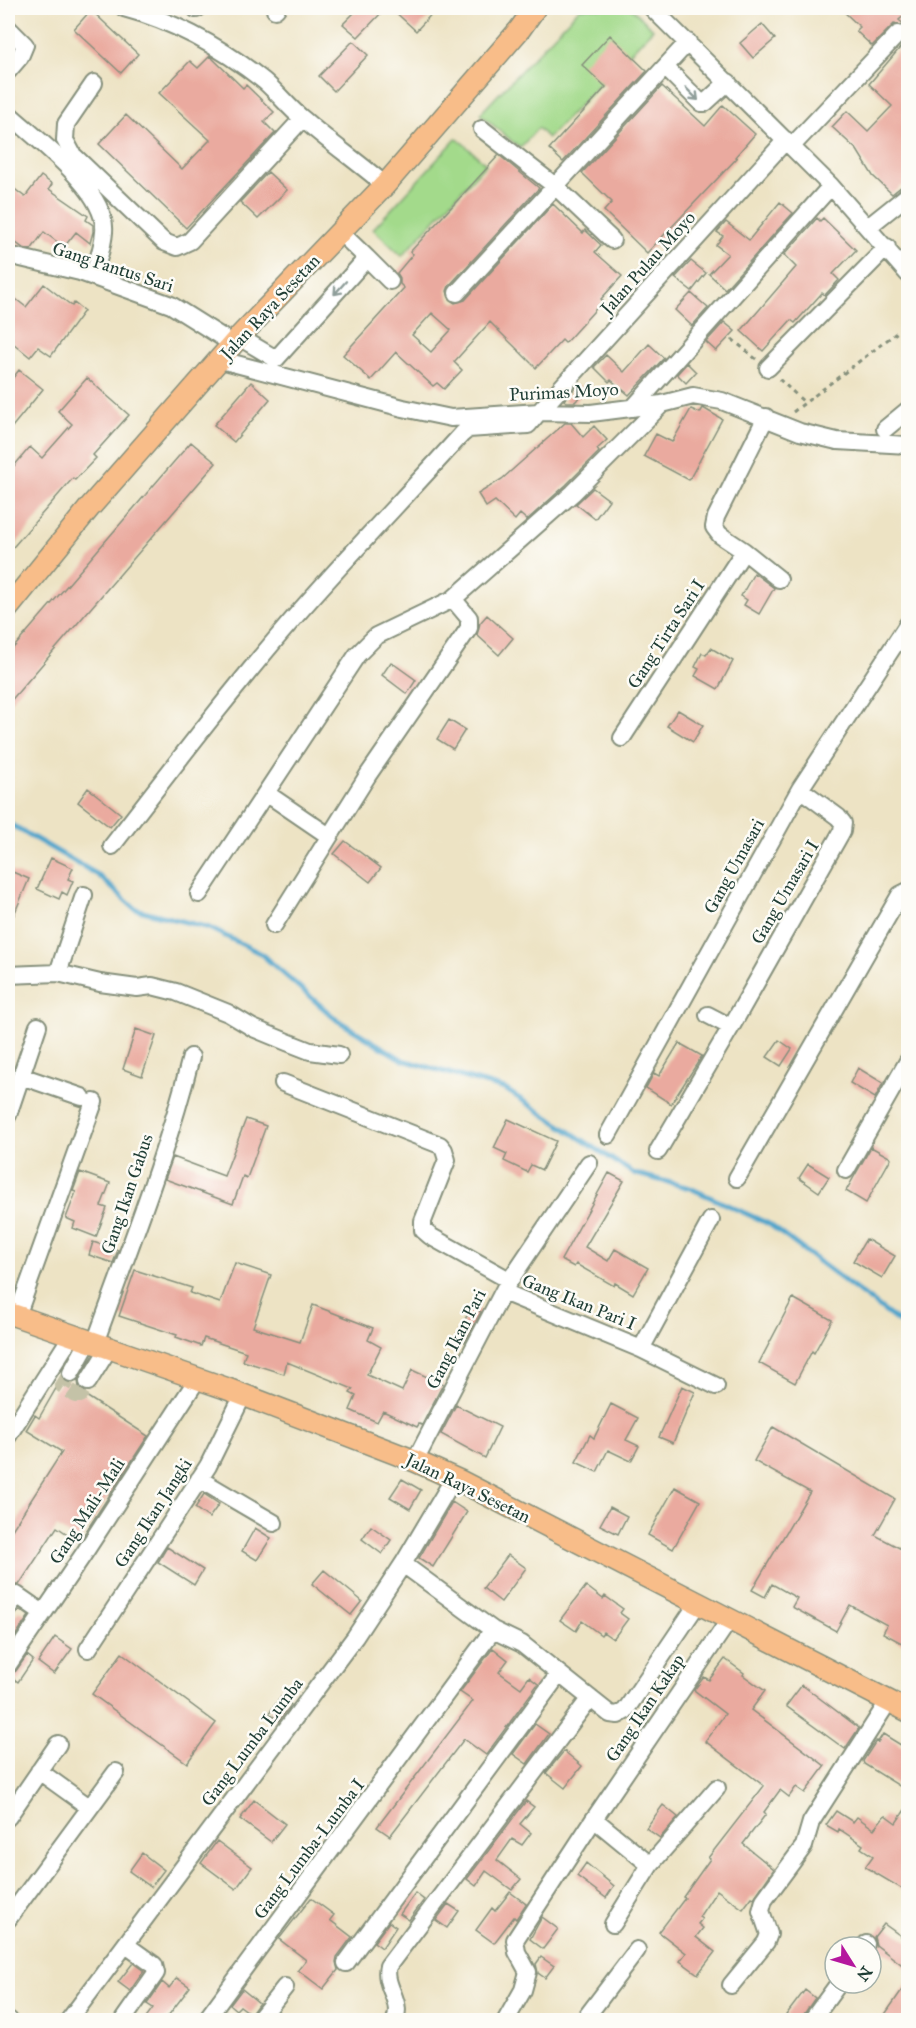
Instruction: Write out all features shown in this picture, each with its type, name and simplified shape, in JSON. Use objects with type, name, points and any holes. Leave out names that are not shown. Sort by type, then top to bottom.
[{"type":"main road","name":"Jalan Raya Sesetan","points":[[8,608],[90,507],[231,347],[385,185],[520,29],[535,8]]},
{"type":"main road","name":"Jalan Raya Sesetan","points":[[12,1314],[198,1378],[454,1478],[909,1711]]},
{"type":"street","points":[[123,8],[153,15],[188,30],[216,46],[265,82],[302,119],[385,185]]},
{"type":"street","points":[[652,8],[728,81],[831,186],[909,274]]},
{"type":"street","points":[[8,28],[25,45],[20,57],[8,71]]},
{"type":"street","name":"Jalan Pulau Moyo","points":[[539,412],[789,143],[904,28]]},
{"type":"street","points":[[457,293],[688,42]]},
{"type":"street","points":[[665,67],[701,103],[705,103],[728,81]]},
{"type":"street","points":[[94,83],[66,124],[65,140],[73,155],[164,242],[177,247],[190,241],[302,119]]},
{"type":"street","points":[[8,113],[72,170],[95,200],[105,230],[93,277]]},
{"type":"street","points":[[482,129],[555,186],[612,240]]},
{"type":"street","points":[[633,408],[831,186]]},
{"type":"street","points":[[868,227],[909,195]]},
{"type":"street","points":[[340,232],[390,281]]},
{"type":"street","points":[[768,368],[887,247]]},
{"type":"street","name":"Gang Pantus Sari","points":[[8,255],[93,277],[171,305],[231,347],[276,359],[367,258]]},
{"type":"street","name":"Purimas Moyo","points":[[231,347],[403,408],[451,418],[539,412],[591,413],[662,404],[693,396],[710,398],[800,432],[837,441],[909,445]]},
{"type":"street","points":[[199,894],[357,655],[376,636],[453,599],[573,493],[662,404]]},
{"type":"street","points":[[885,429],[909,410]]},
{"type":"street","points":[[112,846],[236,687],[368,535],[462,434],[468,429],[528,425],[539,412]]},
{"type":"street","points":[[773,420],[716,517],[714,527],[720,535],[779,579]]},
{"type":"street","name":"Gang Tirta Sari I","points":[[622,738],[744,551]]},
{"type":"street","points":[[274,925],[368,775],[469,628],[469,618],[453,599]]},
{"type":"street","name":"Gang Umasari","points":[[608,1135],[800,789],[909,624]]},
{"type":"street","name":"Gang Umasari I","points":[[658,1151],[842,831],[843,823],[838,818],[800,789]]},
{"type":"street","points":[[266,793],[329,836]]},
{"type":"street","points":[[737,1178],[900,895],[909,891]]},
{"type":"street","points":[[58,974],[84,895]]},
{"type":"street","points":[[8,975],[58,974],[137,988],[152,986],[176,992],[228,1013],[253,1028],[310,1051],[339,1055]]},
{"type":"street","points":[[708,1015],[731,1027]]},
{"type":"street","points":[[8,1114],[38,1026]]},
{"type":"street","name":"Gang Ikan Gabus","points":[[91,1341],[156,1171],[191,1057]]},
{"type":"street","points":[[846,1170],[909,1061]]},
{"type":"street","points":[[12,1314],[88,1100],[21,1076]]},
{"type":"street","name":"Gang Ikan Pari","points":[[283,1083],[440,1145],[447,1160],[423,1221],[423,1230],[506,1286],[415,1461]]},
{"type":"street","points":[[506,1286],[589,1163]]},
{"type":"street","name":"Gang Ikan Pari I","points":[[641,1349],[711,1220]]},
{"type":"street","name":"Gang Ikan Pari I","points":[[506,1286],[716,1386]]},
{"type":"street","points":[[71,1373],[91,1341]]},
{"type":"street","points":[[88,1382],[91,1341]]},
{"type":"street","points":[[8,1436],[91,1341]]},
{"type":"street","name":"Gang Mali-Mali","points":[[8,1665],[198,1378]]},
{"type":"street","name":"Gang Ikan Jangki","points":[[88,1649],[199,1479],[243,1395]]},
{"type":"street","name":"Gang Lumba Lumba","points":[[69,2020],[355,1637],[403,1564],[454,1478]]},
{"type":"street","points":[[199,1479],[274,1523]]},
{"type":"street","points":[[403,1564],[494,1630],[522,1644],[609,1714],[618,1715],[625,1711],[698,1603]]},
{"type":"street","points":[[8,1608],[17,1595],[43,1612]]},
{"type":"street","name":"Gang Ikan Kakap","points":[[506,2020],[524,1990],[528,1972],[517,1952],[515,1940],[729,1619]]},
{"type":"street","name":"Gang Lumba-Lumba I","points":[[206,2020],[494,1630]]},
{"type":"street","points":[[346,1963],[559,1674]]},
{"type":"street","points":[[394,2020],[398,2013],[397,2004],[387,1980],[388,1966],[590,1698]]},
{"type":"street","points":[[731,1985],[766,1942],[769,1934],[761,1911],[764,1900],[804,1846],[812,1822],[888,1702]]},
{"type":"street","points":[[8,1817],[58,1744]]},
{"type":"street","points":[[39,1771],[89,1807]]},
{"type":"street","points":[[8,1919],[116,1772]]},
{"type":"street","points":[[613,1923],[650,1865],[717,1788]]},
{"type":"street","points":[[594,1819],[650,1865]]},
{"type":"street","points":[[123,2020],[156,1973],[154,1965],[126,1945]]},
{"type":"street","points":[[584,2020],[637,1950]]},
{"type":"street","points":[[259,2020],[285,1987]]},
{"type":"street","points":[[812,2020],[830,1995]]},
{"type":"path","points":[[773,420],[804,402],[909,324]]},
{"type":"green space","points":[[580,8],[631,8],[653,29],[548,138],[538,128],[520,148],[480,114]]},
{"type":"green space","points":[[457,138],[486,164],[402,256],[373,229]]},
{"type":"building","points":[[359,8],[386,8],[358,37],[343,24]]},
{"type":"building","points":[[391,8],[437,8],[416,31]]},
{"type":"building","points":[[840,8],[909,8],[909,11],[899,20],[909,29],[909,185],[902,186],[892,194],[873,176],[857,150],[832,127],[847,111],[868,131],[892,106],[869,84],[906,41],[908,32],[905,26],[894,24],[872,46],[856,31],[860,27]]},
{"type":"building","points":[[91,10],[138,54],[121,73],[74,29]]},
{"type":"building","points":[[762,24],[775,39],[753,58],[740,43]]},
{"type":"building","points":[[610,35],[647,71],[563,162],[549,149],[606,87],[582,65]]},
{"type":"building","points":[[353,41],[368,55],[334,91],[319,76]]},
{"type":"building","points":[[210,56],[243,88],[246,85],[274,112],[264,122],[275,133],[186,228],[99,144],[126,115],[182,169],[210,140],[159,93],[190,61],[198,68]]},
{"type":"building","points":[[662,86],[705,126],[723,105],[755,134],[735,157],[737,158],[647,253],[604,211],[612,202],[582,173]]},
{"type":"building","points":[[499,155],[539,188],[449,286],[447,291],[450,300],[455,303],[465,300],[553,204],[583,233],[585,230],[601,245],[595,252],[622,276],[565,343],[562,340],[536,368],[490,322],[454,362],[462,370],[444,389],[437,383],[433,386],[396,352],[371,380],[343,355],[404,288],[400,284],[397,273],[413,254],[410,252]],"holes":[[[432,313],[451,330],[431,352],[412,335]]]},
{"type":"building","points":[[268,172],[287,190],[258,219],[240,202]]},
{"type":"building","points":[[41,176],[52,184],[49,189],[88,216],[86,220],[93,225],[90,243],[76,232],[64,247],[44,232],[31,250],[23,248],[8,237],[8,184],[25,197]]},
{"type":"building","points":[[780,202],[793,213],[725,289],[709,274],[728,254],[716,245],[723,236],[717,232],[726,222],[749,240]]},
{"type":"building","points":[[817,218],[820,221],[823,218],[856,250],[833,274],[839,280],[825,295],[822,293],[795,323],[791,320],[763,351],[741,331],[796,267],[784,255]]},
{"type":"building","points":[[691,261],[706,273],[692,291],[675,278]]},
{"type":"building","points":[[44,284],[72,306],[74,303],[84,311],[51,356],[38,347],[30,357],[8,339],[8,293],[26,307]]},
{"type":"building","points":[[691,293],[708,308],[692,326],[675,310]]},
{"type":"building","points":[[724,322],[735,331],[716,351],[706,342]]},
{"type":"building","points":[[649,344],[664,358],[629,395],[611,380],[609,382],[594,367],[606,355],[624,372]]},
{"type":"building","points":[[687,363],[696,372],[686,383],[677,374]]},
{"type":"building","points":[[19,370],[43,389],[8,432],[8,384]]},
{"type":"building","points":[[87,378],[129,415],[93,455],[96,458],[75,480],[73,478],[8,553],[8,473],[30,447],[42,458],[72,424],[58,411]]},
{"type":"building","points":[[251,382],[270,399],[234,442],[214,425]]},
{"type":"building","points":[[578,385],[585,391],[575,402],[564,400]]},
{"type":"building","points":[[703,408],[722,419],[689,480],[644,456],[656,434],[672,442],[691,409],[700,413]]},
{"type":"building","points":[[565,423],[571,423],[583,437],[594,426],[607,440],[597,449],[599,452],[566,485],[527,520],[520,514],[515,520],[495,501],[486,507],[478,494],[502,479]]},
{"type":"building","points":[[191,442],[216,463],[8,704],[8,654]]},
{"type":"building","points":[[593,488],[609,500],[595,519],[576,504]]},
{"type":"building","points":[[754,573],[774,588],[759,614],[744,605],[747,600],[741,596]]},
{"type":"building","points":[[487,615],[513,638],[499,655],[477,635],[480,623]]},
{"type":"building","points":[[711,648],[733,661],[718,689],[695,676],[699,669],[695,667],[702,653],[706,655]]},
{"type":"building","points":[[391,662],[416,680],[407,694],[382,675]]},
{"type":"building","points":[[678,710],[703,725],[693,742],[667,726]]},
{"type":"building","points":[[449,720],[465,730],[453,749],[437,739]]},
{"type":"building","points":[[88,788],[121,814],[110,827],[78,802]]},
{"type":"building","points":[[345,841],[381,868],[370,882],[334,854]]},
{"type":"building","points":[[51,858],[73,868],[68,879],[73,881],[67,895],[62,892],[59,899],[37,889]]},
{"type":"building","points":[[8,870],[29,879],[8,929]]},
{"type":"building","points":[[136,1029],[156,1036],[142,1076],[123,1069]]},
{"type":"building","points":[[779,1040],[792,1049],[781,1066],[767,1057]]},
{"type":"building","points":[[679,1043],[702,1056],[671,1104],[646,1088],[654,1073],[659,1076]]},
{"type":"building","points":[[858,1068],[883,1083],[875,1098],[850,1083]]},
{"type":"building","points":[[246,1119],[266,1126],[247,1178],[243,1176],[233,1204],[165,1179],[173,1157],[224,1176]]},
{"type":"building","points":[[508,1119],[556,1141],[542,1170],[531,1165],[527,1172],[504,1161],[507,1154],[494,1148]]},
{"type":"building","points":[[871,1147],[891,1158],[866,1203],[846,1191]]},
{"type":"building","points":[[808,1164],[829,1177],[819,1192],[799,1178]]},
{"type":"building","points":[[80,1172],[110,1183],[101,1206],[107,1208],[96,1237],[73,1228],[75,1222],[66,1218],[76,1192],[73,1191]]},
{"type":"building","points":[[609,1173],[624,1181],[585,1247],[608,1261],[615,1249],[648,1268],[633,1294],[576,1264],[574,1267],[561,1260]]},
{"type":"building","points":[[866,1239],[895,1256],[882,1278],[853,1261]]},
{"type":"building","points":[[93,1242],[118,1250],[113,1263],[89,1255]]},
{"type":"building","points":[[235,1263],[271,1275],[253,1327],[300,1342],[313,1305],[373,1328],[368,1340],[381,1347],[367,1375],[402,1391],[412,1370],[443,1384],[422,1425],[419,1424],[417,1427],[383,1411],[377,1422],[350,1410],[356,1396],[350,1393],[353,1389],[287,1362],[284,1374],[243,1361],[246,1352],[204,1338],[201,1346],[176,1337],[177,1335],[119,1316],[135,1270],[192,1288],[190,1293],[220,1303]]},
{"type":"building","points":[[793,1298],[832,1320],[795,1383],[759,1363]]},
{"type":"building","points":[[472,1307],[481,1312],[465,1342],[455,1337]]},
{"type":"building","points":[[62,1378],[71,1383],[78,1381],[79,1387],[85,1392],[83,1394],[148,1436],[79,1542],[57,1527],[19,1585],[13,1585],[8,1590],[8,1536],[62,1452],[26,1430],[35,1415],[39,1418]]},
{"type":"building","points":[[682,1386],[695,1392],[673,1443],[659,1437]]},
{"type":"building","points":[[611,1404],[638,1418],[626,1440],[639,1446],[631,1461],[608,1450],[597,1472],[576,1462],[590,1435],[594,1438]]},
{"type":"building","points":[[456,1405],[500,1427],[485,1458],[441,1434]]},
{"type":"building","points":[[773,1427],[895,1499],[875,1535],[909,1553],[909,1647],[883,1633],[887,1625],[850,1605],[836,1631],[792,1607],[797,1598],[772,1584],[765,1597],[752,1590],[810,1492],[754,1461]]},
{"type":"building","points":[[402,1479],[421,1490],[410,1509],[390,1497]]},
{"type":"building","points":[[675,1487],[700,1501],[673,1549],[648,1535]]},
{"type":"building","points":[[204,1494],[219,1504],[209,1518],[195,1508]]},
{"type":"building","points":[[452,1502],[467,1512],[433,1567],[419,1558]]},
{"type":"building","points":[[610,1507],[627,1516],[618,1534],[600,1525]]},
{"type":"building","points":[[371,1526],[391,1540],[382,1554],[362,1539]]},
{"type":"building","points":[[255,1528],[271,1538],[257,1560],[242,1551]]},
{"type":"building","points":[[167,1547],[203,1570],[194,1585],[158,1562]]},
{"type":"building","points":[[508,1555],[526,1568],[501,1602],[483,1588]]},
{"type":"building","points":[[324,1570],[362,1601],[351,1615],[312,1584]]},
{"type":"building","points":[[586,1586],[603,1599],[605,1596],[623,1609],[620,1613],[628,1619],[613,1639],[603,1632],[601,1635],[582,1621],[576,1631],[560,1620]]},
{"type":"building","points":[[20,1610],[29,1616],[13,1639],[8,1635],[8,1618],[13,1617]]},
{"type":"building","points":[[55,1637],[72,1649],[54,1674],[38,1662]]},
{"type":"building","points":[[493,1648],[508,1660],[499,1672],[521,1688],[529,1677],[538,1684],[486,1755],[464,1739],[390,1836],[377,1827],[473,1701],[460,1692]]},
{"type":"building","points":[[122,1653],[216,1723],[187,1763],[92,1694]]},
{"type":"building","points":[[27,1655],[33,1660],[18,1682],[9,1675],[16,1671]]},
{"type":"building","points":[[725,1659],[765,1691],[751,1710],[825,1766],[805,1793],[796,1787],[789,1797],[780,1790],[764,1812],[766,1814],[743,1844],[774,1869],[754,1898],[752,1897],[743,1909],[717,1890],[699,1917],[702,1919],[698,1924],[703,1928],[696,1937],[715,1952],[698,1974],[680,1961],[686,1953],[659,1932],[685,1898],[683,1897],[710,1859],[708,1858],[764,1786],[705,1741],[725,1714],[694,1690],[704,1677],[709,1680]]},
{"type":"building","points":[[802,1685],[859,1728],[845,1749],[786,1706]]},
{"type":"building","points":[[281,1697],[291,1705],[279,1721],[269,1713]]},
{"type":"building","points":[[535,1724],[549,1734],[527,1764],[513,1754]]},
{"type":"building","points":[[883,1734],[909,1750],[909,1792],[864,1764],[863,1761]]},
{"type":"building","points":[[564,1751],[582,1766],[565,1788],[546,1773]]},
{"type":"building","points":[[254,1800],[285,1824],[271,1842],[240,1819]]},
{"type":"building","points":[[526,1801],[534,1807],[520,1824],[531,1833],[522,1845],[512,1839],[497,1860],[521,1879],[512,1890],[486,1871],[476,1886],[467,1879]]},
{"type":"building","points":[[909,1804],[909,1893],[865,1867],[873,1856],[861,1848],[863,1845],[839,1829],[838,1832],[826,1825],[836,1811],[853,1822],[857,1817],[874,1829],[885,1815],[896,1823]]},
{"type":"building","points":[[663,1805],[678,1817],[660,1838],[646,1828]]},
{"type":"building","points":[[217,1841],[252,1867],[236,1889],[201,1863]]},
{"type":"building","points":[[142,1853],[164,1870],[151,1887],[129,1871]]},
{"type":"building","points":[[586,1863],[614,1886],[606,1898],[577,1876]]},
{"type":"building","points":[[510,1892],[526,1904],[494,1943],[476,1930],[492,1908],[495,1911]]},
{"type":"building","points":[[415,1893],[424,1900],[409,1920],[400,1914]]},
{"type":"building","points":[[311,1898],[334,1915],[330,1920],[352,1937],[337,1957],[338,1970],[323,1989],[298,1970],[306,1960],[279,1939]]},
{"type":"building","points":[[448,1904],[459,1911],[447,1928],[436,1920]]},
{"type":"building","points":[[542,1917],[558,1929],[543,1949],[530,1939]]},
{"type":"building","points":[[389,1922],[396,1927],[382,1948],[374,1942]]},
{"type":"building","points":[[884,1924],[909,1942],[909,1970],[883,1950],[883,1935],[876,1935]]},
{"type":"building","points":[[541,1957],[554,1966],[545,1978],[538,1973],[536,1964]]},
{"type":"building","points":[[133,1963],[144,1971],[130,1991],[118,1982]]},
{"type":"building","points":[[177,1978],[190,1987],[165,2020],[144,2020],[153,2008],[147,2004],[162,1982],[169,1988]]},
{"type":"building","points":[[909,1980],[909,2020],[881,2020]]},
{"type":"building","points":[[242,1989],[259,2003],[251,2014],[240,2006],[236,2010],[230,2005]]},
{"type":"building","points":[[805,1990],[815,1998],[802,2020],[794,2020],[786,2015]]},
{"type":"waterway","points":[[8,823],[98,875],[135,909],[209,928],[260,953],[337,1020],[403,1060],[505,1089],[633,1173],[690,1188],[769,1224],[908,1329]]},
{"type":"tunnel","points":[[71,1373],[63,1386],[76,1395],[80,1395],[88,1382]]}]
